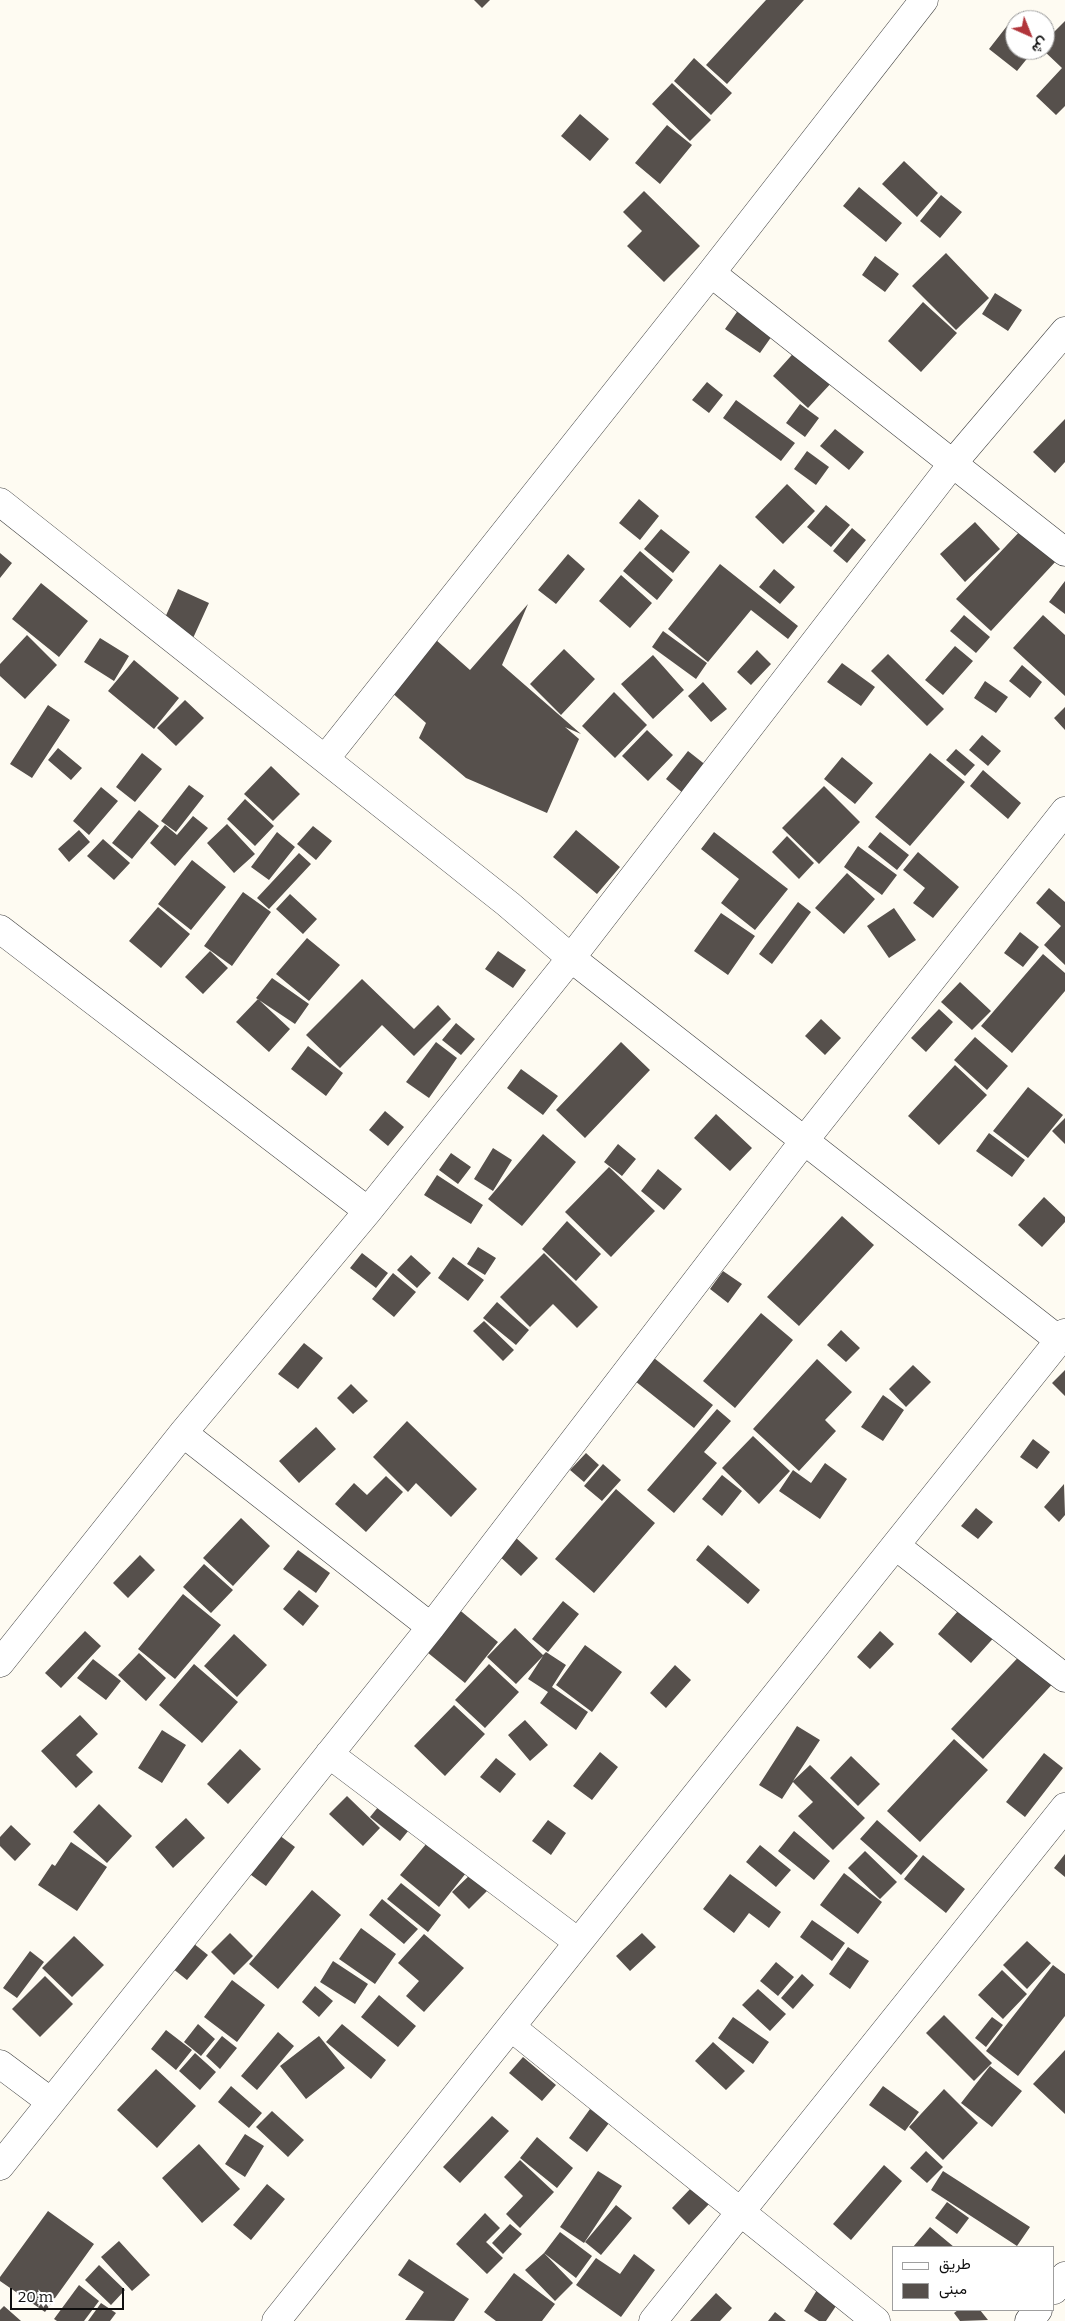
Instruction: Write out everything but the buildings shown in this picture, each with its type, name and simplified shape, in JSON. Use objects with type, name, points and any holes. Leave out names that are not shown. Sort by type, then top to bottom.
[{"type":"street","points":[[325,759],[711,273],[924,0]]},
{"type":"street","points":[[711,273],[1065,552]]},
{"type":"street","points":[[0,1663],[183,1434],[368,1211],[571,958],[953,463],[1065,331]]},
{"type":"street","points":[[1,504],[508,904],[571,958],[804,1141],[1062,1337],[276,2321]]},
{"type":"street","points":[[0,2166],[431,1627],[804,1141],[1065,811]]},
{"type":"street","points":[[4,939],[368,1211]]},
{"type":"street","points":[[183,1434],[431,1627]]},
{"type":"street","points":[[896,1546],[1065,1678]]},
{"type":"street","points":[[329,1754],[578,1942]]},
{"type":"street","points":[[654,2321],[1065,1807]]},
{"type":"street","points":[[511,2027],[742,2211],[876,2321]]},
{"type":"street","points":[[0,2064],[51,2102]]},
{"type":"street","points":[[1055,2289],[1065,2276]]},
{"type":"street","points":[[1029,2321],[1037,2311]]}]
